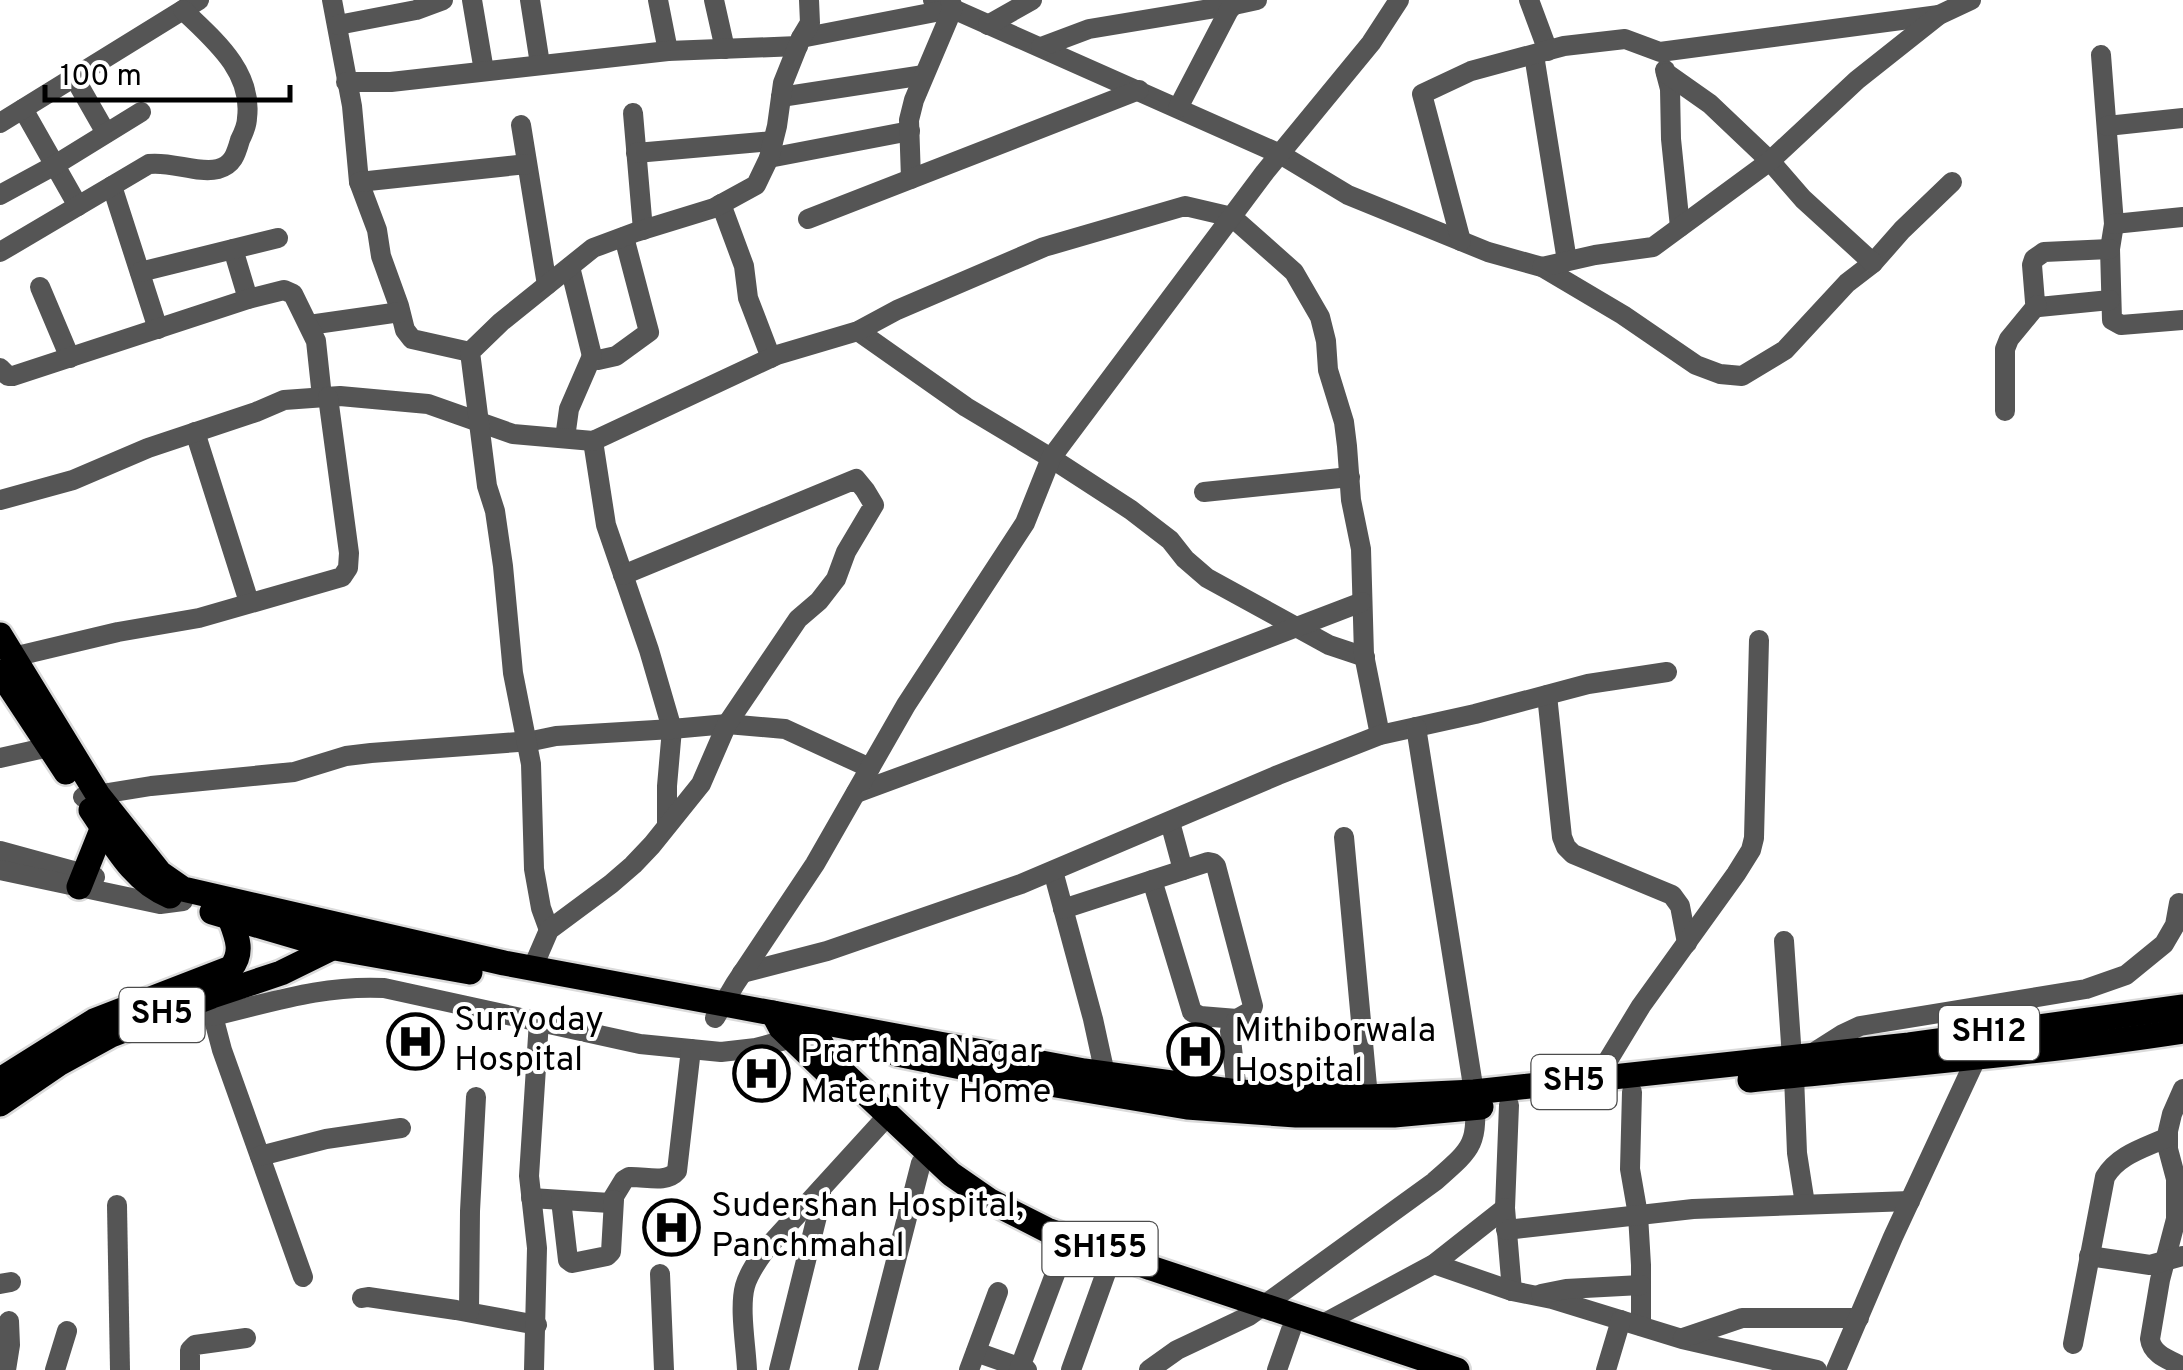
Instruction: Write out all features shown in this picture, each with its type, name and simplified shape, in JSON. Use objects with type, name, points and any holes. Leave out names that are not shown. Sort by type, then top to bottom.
[{"type":"main road","points":[[4,655],[49,746],[160,873],[196,899]]},
{"type":"main road","points":[[4,655],[90,796],[103,827],[136,874],[196,899],[346,943],[527,982],[719,1011]]},
{"type":"main road","points":[[81,880],[103,827]]},
{"type":"main road","name":"SH5","points":[[0,1080],[94,1021],[230,968],[239,948],[196,899]]},
{"type":"main road","points":[[346,943],[532,968],[782,1027],[815,1029],[1026,1080],[1187,1107],[1296,1115],[1394,1115],[1475,1099],[1508,1105],[1632,1092],[1798,1063],[1866,1068],[1983,1044],[2073,1048],[2183,1031]]},
{"type":"main road","name":"SH5","points":[[0,1104],[110,1035],[213,1006],[346,943]]},
{"type":"main road","name":"SH12","points":[[1909,1045],[1983,1044],[2068,1022],[2183,1007]]},
{"type":"main road","name":"SH155","points":[[782,1027],[921,1163],[970,1201],[1036,1238],[1108,1266],[1321,1325],[1457,1370]]},
{"type":"main road","name":"SH5","points":[[815,1029],[1237,1092],[1475,1099],[1596,1080],[1798,1063],[1909,1045]]},
{"type":"main road","name":"SH155","points":[[815,1029],[832,1062],[951,1174],[990,1201],[1046,1230],[1256,1310],[1290,1330],[1410,1370]]},
{"type":"street","points":[[332,0],[352,106],[360,182],[408,337],[470,352]]},
{"type":"street","points":[[338,24],[416,10],[442,0]]},
{"type":"street","points":[[472,0],[484,70]]},
{"type":"street","points":[[530,0],[540,64]]},
{"type":"street","points":[[658,0],[668,51]]},
{"type":"street","points":[[714,0],[725,49]]},
{"type":"street","points":[[470,352],[593,248],[721,204],[756,185],[771,150],[783,82],[810,23],[810,0]]},
{"type":"street","points":[[988,25],[1032,0]]},
{"type":"street","points":[[1041,47],[1089,29],[1204,5],[1257,0]]},
{"type":"street","points":[[719,1011],[815,864],[906,705],[1025,523],[1051,458],[1280,154],[1370,42],[1398,0]]},
{"type":"street","points":[[1529,0],[1541,52],[1567,261]]},
{"type":"street","points":[[1542,267],[1653,247],[1770,161],[1857,80],[1939,15],[1971,0]]},
{"type":"street","points":[[346,82],[392,82],[668,51],[799,42],[945,3],[1280,154],[1348,195],[1488,252],[1542,267],[1623,315],[1696,366],[1742,376],[1784,350],[1952,182]]},
{"type":"street","points":[[910,179],[914,100],[945,3]]},
{"type":"street","points":[[0,123],[191,5],[240,74],[248,119],[229,164],[212,170],[149,164],[0,252]]},
{"type":"street","points":[[1178,108],[1234,5]]},
{"type":"street","points":[[1460,241],[1422,94],[1471,72],[1564,46],[1625,40],[1660,52],[1939,15]]},
{"type":"street","points":[[1660,52],[1670,89],[1680,227]]},
{"type":"street","points":[[2101,55],[2114,224],[2110,249],[2112,320],[2122,325],[2183,320]]},
{"type":"street","points":[[1666,73],[1710,104],[1770,161],[1803,199],[1873,263]]},
{"type":"street","points":[[781,98],[924,76]]},
{"type":"street","points":[[74,77],[106,134]]},
{"type":"street","points":[[808,219],[1139,90]]},
{"type":"street","points":[[23,108],[78,206]]},
{"type":"street","points":[[0,195],[141,112]]},
{"type":"street","points":[[592,356],[598,360],[616,356],[649,332],[634,233],[633,113]]},
{"type":"street","points":[[2107,126],[2183,118]]},
{"type":"street","points":[[520,125],[546,285]]},
{"type":"street","points":[[636,154],[771,150],[910,130]]},
{"type":"street","points":[[360,182],[527,164]]},
{"type":"street","points":[[112,186],[158,328]]},
{"type":"street","points":[[721,204],[744,266],[748,298],[771,358]]},
{"type":"street","points":[[0,500],[72,480],[148,448],[284,400],[372,398],[428,404],[513,434],[593,442],[771,358],[858,331],[897,310],[1044,247],[1185,206],[1232,217],[1294,272],[1320,317],[1328,370],[1344,422],[1351,500],[1361,549],[1364,657],[1380,735]]},
{"type":"street","points":[[2114,224],[2183,217]]},
{"type":"street","points":[[140,272],[278,238]]},
{"type":"street","points":[[2006,412],[2005,349],[2036,305],[2032,265],[2044,252],[2110,249]]},
{"type":"street","points":[[233,250],[248,299]]},
{"type":"street","points":[[565,438],[569,409],[592,356],[570,267]]},
{"type":"street","points":[[40,287],[70,358]]},
{"type":"street","points":[[0,368],[13,376],[248,299],[289,290],[308,324],[319,355],[349,554],[348,568],[342,577],[199,618],[4,655]]},
{"type":"street","points":[[2036,305],[2044,308],[2110,300]]},
{"type":"street","points":[[308,324],[400,312]]},
{"type":"street","points":[[858,331],[966,407],[1140,517],[1170,540],[1207,578],[1329,645],[1364,657]]},
{"type":"street","points":[[470,352],[487,486],[503,566],[513,673],[531,764],[534,870],[549,930]]},
{"type":"street","points":[[194,432],[249,602]]},
{"type":"street","points":[[593,442],[606,525],[672,729],[667,826]]},
{"type":"street","points":[[1204,492],[1350,477]]},
{"type":"street","points":[[532,968],[549,930],[612,884],[652,845],[701,784],[727,724],[798,618],[819,601],[836,579],[846,552],[874,505],[856,479],[623,575]]},
{"type":"street","points":[[856,792],[1362,602]]},
{"type":"street","points":[[1596,1080],[1641,1006],[1751,850],[1760,640]]},
{"type":"street","points":[[742,974],[828,951],[1022,884],[1380,735],[1588,684],[1667,672]]},
{"type":"street","points":[[1547,695],[1566,846],[1573,854],[1672,894],[1680,906],[1686,943]]},
{"type":"street","points":[[90,796],[294,772],[370,752],[727,724],[785,729],[870,768]]},
{"type":"street","points":[[1150,1370],[1177,1350],[1256,1310],[1434,1182],[1470,1146],[1477,1129],[1475,1099],[1416,727]]},
{"type":"street","points":[[0,758],[49,746]]},
{"type":"street","points":[[1170,822],[1182,870]]},
{"type":"street","points":[[1344,837],[1368,1097]]},
{"type":"street","points":[[0,851],[160,904],[196,899]]},
{"type":"street","points":[[1063,909],[1208,862],[1216,866],[1253,1006],[1230,1031],[1237,1092]]},
{"type":"street","points":[[0,870],[81,880]]},
{"type":"street","points":[[1054,871],[1105,1074]]},
{"type":"street","points":[[1152,880],[1192,1012],[1237,1019]]},
{"type":"street","points":[[1798,1063],[1860,1026],[2086,988],[2126,976],[2164,944],[2175,926],[2179,904]]},
{"type":"street","points":[[1784,941],[1798,1063],[1797,1153],[1805,1204]]},
{"type":"street","points":[[345,987],[346,943]]},
{"type":"street","points":[[302,1278],[226,1063],[213,1006],[325,989],[384,988],[640,1044],[721,1052],[756,1048],[782,1027]]},
{"type":"street","points":[[534,1370],[536,1248],[529,1176],[539,1021]]},
{"type":"street","points":[[1836,1370],[1983,1044]]},
{"type":"street","points":[[561,1200],[568,1260],[572,1263],[607,1256],[611,1252],[614,1200],[624,1180],[668,1179],[678,1171],[691,1049]]},
{"type":"street","points":[[2183,1089],[2172,1114],[2168,1137],[2178,1202],[2174,1259],[2150,1339],[2151,1347],[2183,1367]]},
{"type":"street","points":[[1606,1370],[1631,1323],[1641,1285],[1638,1215],[1630,1169],[1632,1092]]},
{"type":"street","points":[[469,1312],[476,1096]]},
{"type":"street","points":[[1508,1105],[1505,1208],[1512,1291]]},
{"type":"street","points":[[747,1370],[745,1287],[766,1248],[880,1124]]},
{"type":"street","points":[[260,1156],[326,1139],[401,1128]]},
{"type":"street","points":[[2073,1344],[2105,1177],[2120,1158],[2168,1137]]},
{"type":"street","points":[[868,1370],[921,1163]]},
{"type":"street","points":[[780,1370],[821,1189]]},
{"type":"street","points":[[531,1198],[601,1203],[614,1200]]},
{"type":"street","points":[[1506,1230],[1692,1209],[1910,1201]]},
{"type":"street","points":[[117,1205],[120,1370]]},
{"type":"street","points":[[1321,1325],[1434,1264],[1505,1208]]},
{"type":"street","points":[[998,1292],[973,1361],[1022,1369],[1064,1250]]},
{"type":"street","points":[[2089,1256],[2150,1265],[2174,1259]]},
{"type":"street","points":[[1434,1264],[1512,1291],[1682,1339],[1817,1370]]},
{"type":"street","points":[[1071,1370],[1108,1266]]},
{"type":"street","points":[[660,1274],[664,1370]]},
{"type":"street","points":[[1534,1296],[1566,1289],[1641,1285]]},
{"type":"street","points":[[362,1298],[536,1325]]},
{"type":"street","points":[[1682,1339],[1742,1318],[1858,1318]]},
{"type":"street","points":[[6,1370],[9,1321]]},
{"type":"street","points":[[1277,1370],[1290,1330]]},
{"type":"street","points":[[55,1370],[67,1331]]},
{"type":"street","points":[[190,1370],[188,1357],[195,1345],[246,1338]]},
{"type":"place","name":"Suryoday Hospital","points":[[415,1041]]},
{"type":"place","name":"Mithiborwala Hospital","points":[[1195,1052]]},
{"type":"place","name":"Prarthna Nagar Maternity Home","points":[[761,1073]]},
{"type":"place","name":"Sudershan Hospital, Panchmahal","points":[[672,1227]]}]
